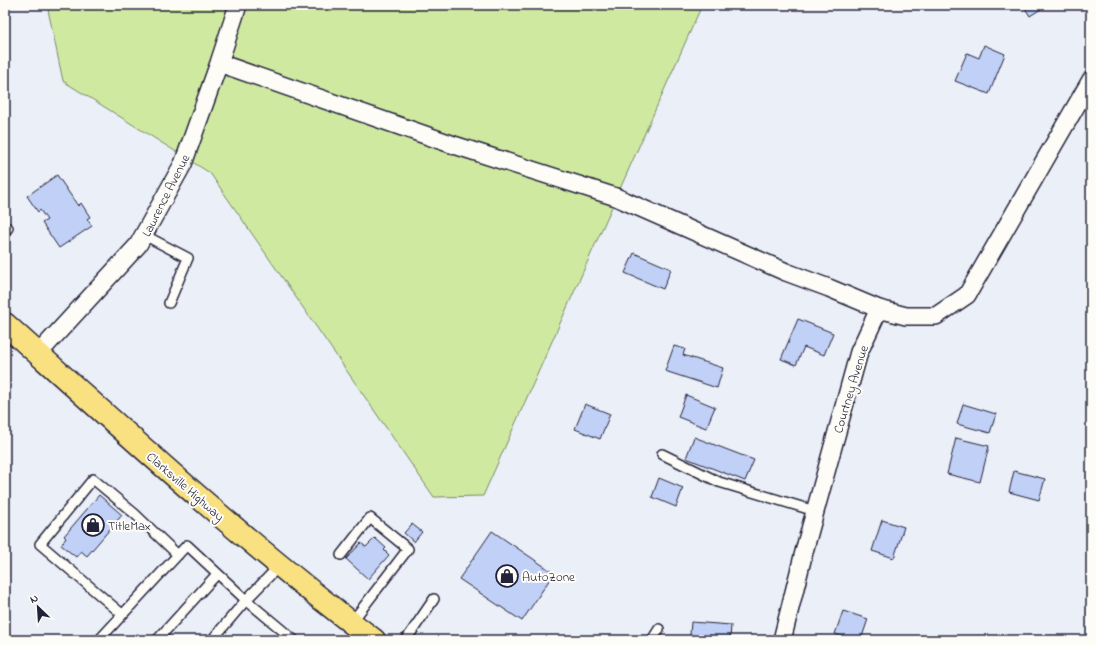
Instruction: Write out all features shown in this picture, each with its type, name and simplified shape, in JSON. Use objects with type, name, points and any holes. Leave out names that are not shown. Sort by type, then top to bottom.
[{"type":"main road","name":"Clarksville Highway","points":[[5,324],[192,492],[279,566],[374,640]]},
{"type":"street","name":"Lawrence Avenue","points":[[38,354],[138,245],[144,235],[183,164],[238,5]]},
{"type":"street","points":[[218,63],[451,144],[616,197],[786,272],[879,309],[906,316],[936,316],[967,295],[1091,80]]},
{"type":"street","name":"Courtney Avenue","points":[[782,640],[815,511],[859,352],[879,309]]},
{"type":"lane","points":[[144,235],[188,258],[169,303]]},
{"type":"lane","points":[[662,454],[719,482],[815,511]]},
{"type":"lane","points":[[122,614],[40,544],[93,479],[135,514],[178,556]]},
{"type":"lane","points":[[340,555],[370,518],[408,549],[351,623]]},
{"type":"lane","points":[[99,640],[187,545],[246,600],[294,640]]},
{"type":"lane","points":[[212,640],[246,600],[279,566]]},
{"type":"lane","points":[[157,640],[217,574]]},
{"type":"lane","points":[[406,640],[434,600]]},
{"type":"lane","points":[[652,640],[658,629]]},
{"type":"green space","points":[[47,5],[702,5],[483,496],[434,497],[210,173],[63,81]]},
{"type":"building","points":[[1023,5],[1047,5],[1030,16]]},
{"type":"building","points":[[984,45],[1005,54],[989,94],[955,81],[967,53],[979,58]]},
{"type":"building","points":[[57,175],[78,206],[81,203],[90,217],[87,219],[92,226],[59,248],[42,223],[47,220],[40,210],[38,212],[27,196]]},
{"type":"building","points":[[634,253],[671,269],[663,289],[625,273]]},
{"type":"building","points":[[798,319],[833,333],[824,355],[804,347],[796,365],[781,359]]},
{"type":"building","points":[[674,346],[685,349],[683,355],[723,368],[717,388],[665,371]]},
{"type":"building","points":[[686,395],[715,407],[706,428],[678,417]]},
{"type":"building","points":[[585,404],[610,414],[600,439],[575,429]]},
{"type":"building","points":[[963,404],[996,414],[990,433],[957,424]]},
{"type":"building","points":[[694,437],[754,460],[745,481],[686,458]]},
{"type":"building","points":[[956,438],[989,446],[980,482],[947,474]]},
{"type":"building","points":[[1014,471],[1045,479],[1039,500],[1009,492]]},
{"type":"building","points":[[659,478],[683,488],[676,507],[652,497]]},
{"type":"building","name":"TitleMax","points":[[99,495],[122,515],[87,556],[81,551],[76,557],[61,545],[66,538],[64,536]]},
{"type":"building","points":[[882,520],[904,527],[894,558],[872,551]]},
{"type":"building","points":[[412,524],[422,532],[414,542],[404,533]]},
{"type":"building","name":"AutoZone","points":[[492,531],[554,573],[522,621],[459,579]]},
{"type":"building","points":[[375,538],[386,548],[384,550],[389,555],[368,579],[346,559],[361,543],[366,547]]},
{"type":"building","points":[[843,611],[868,619],[861,640],[854,640],[835,634]]},
{"type":"building","points":[[691,622],[731,625],[730,640],[699,640],[699,636],[690,635]]},
{"type":"place","name":"TitleMax","points":[[93,525]]},
{"type":"place","name":"AutoZone","points":[[507,576]]}]
